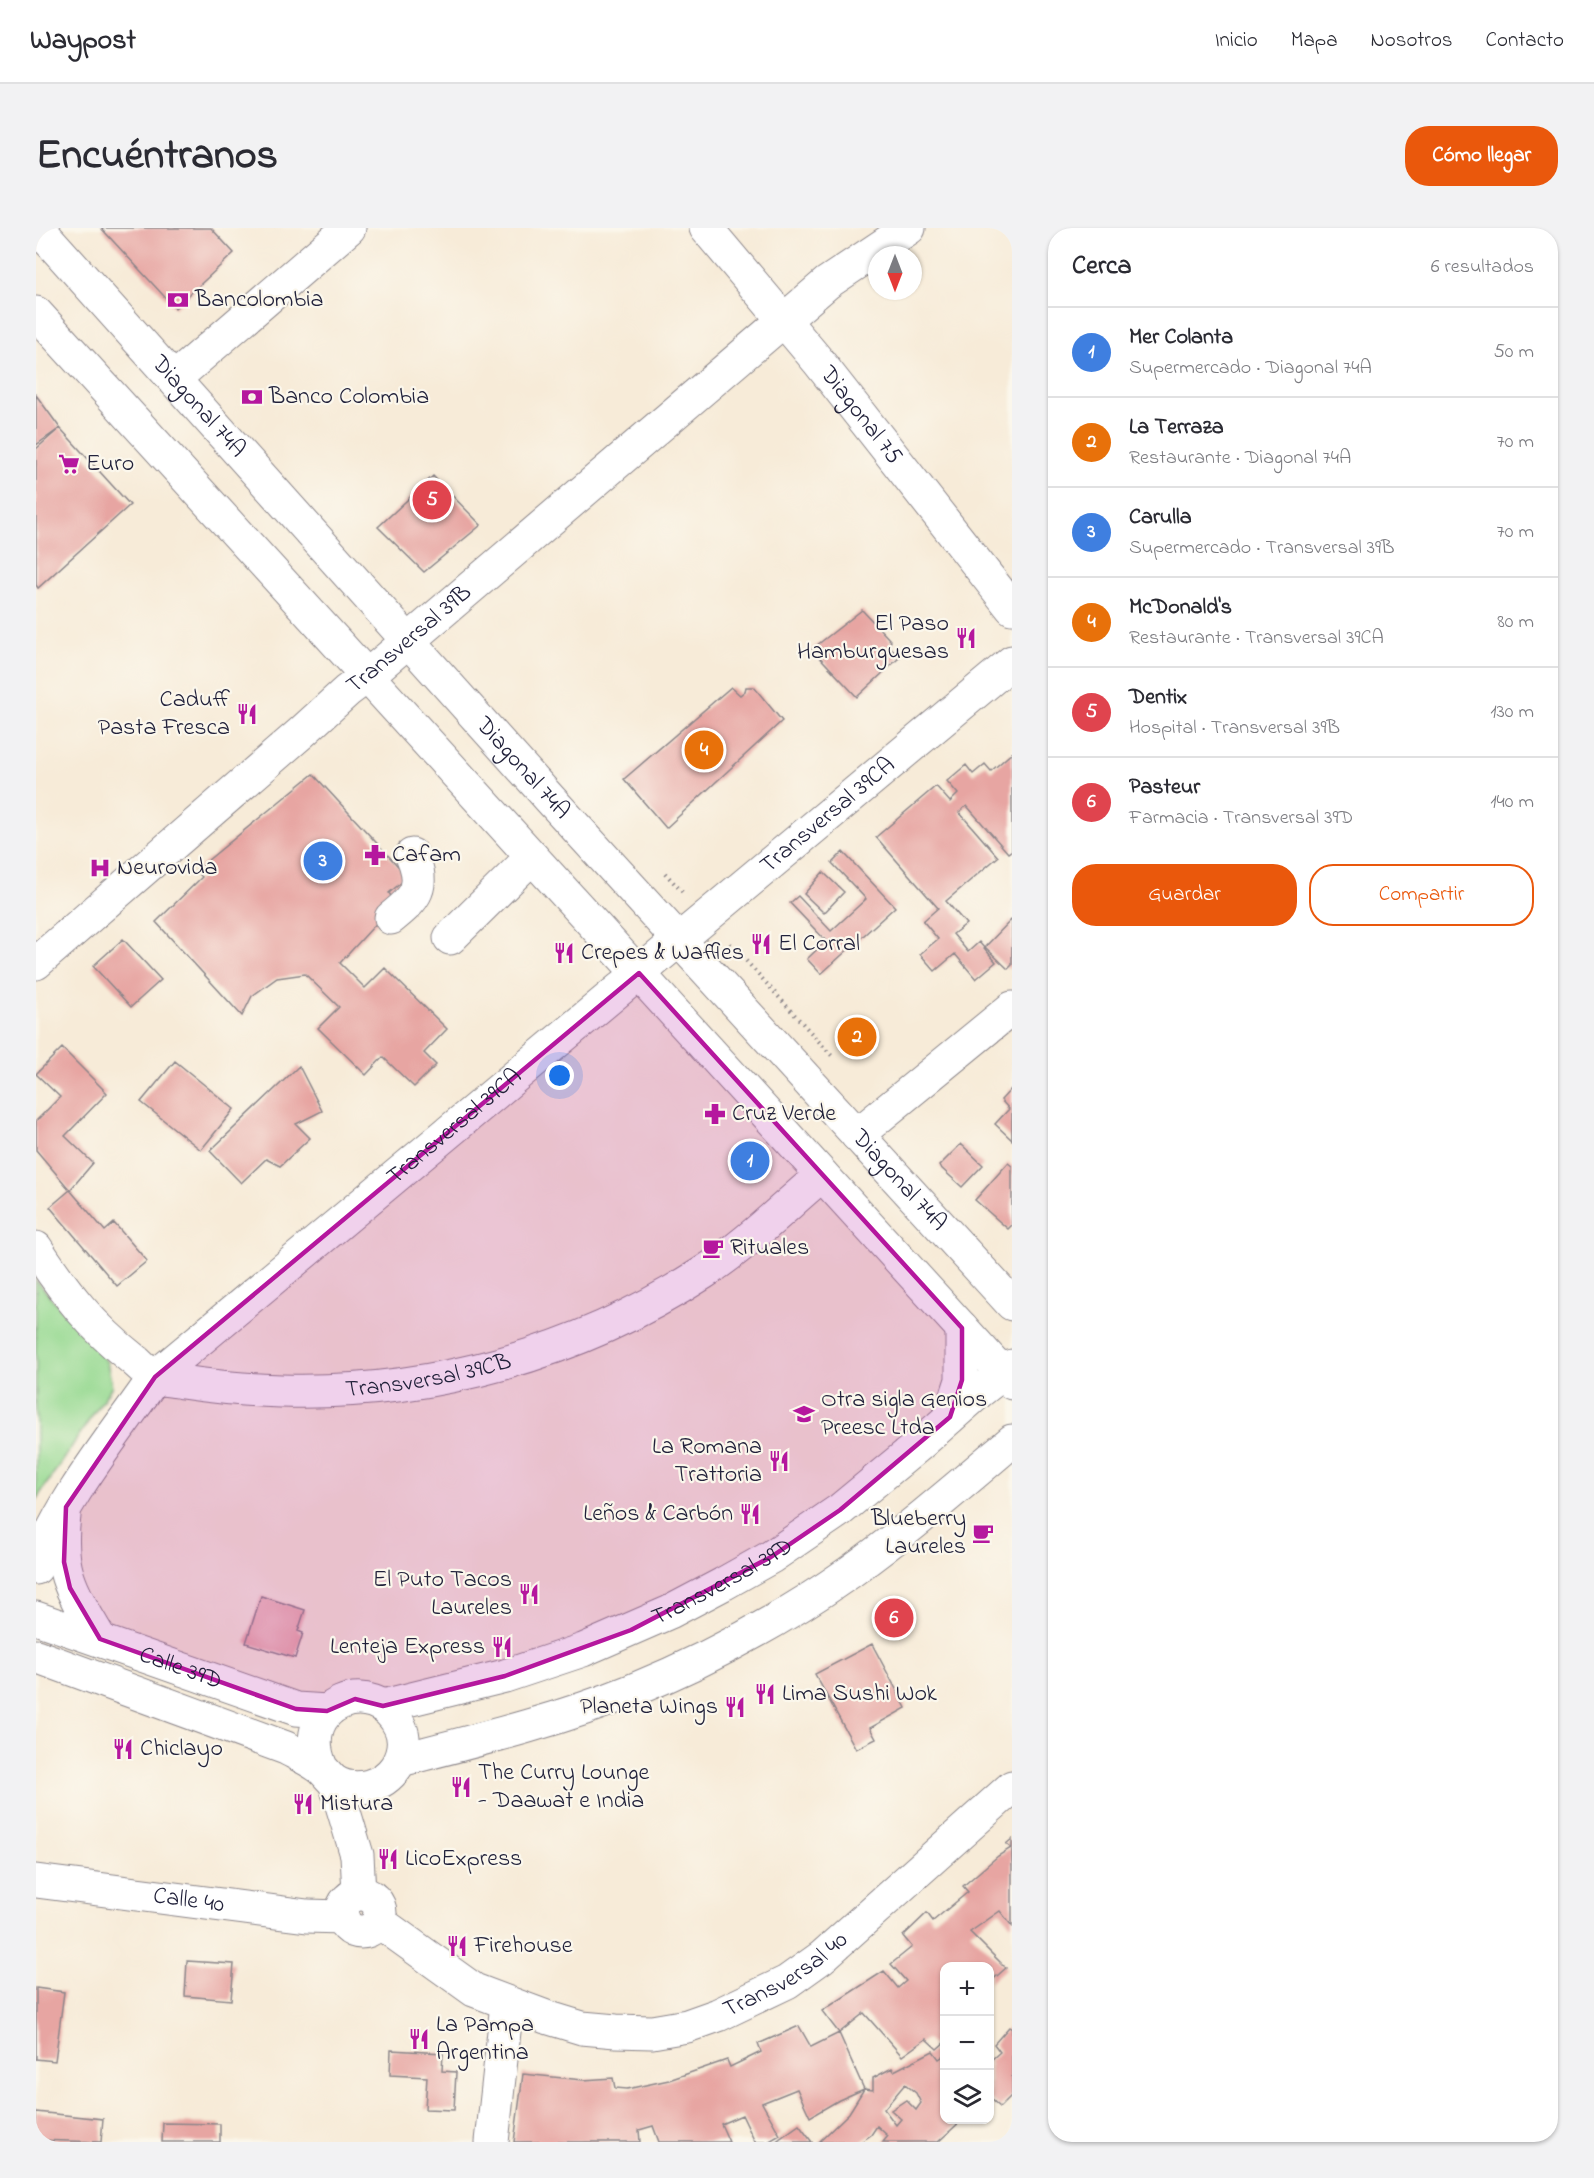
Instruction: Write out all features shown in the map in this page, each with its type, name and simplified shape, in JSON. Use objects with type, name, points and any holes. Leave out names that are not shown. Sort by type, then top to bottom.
[{"type":"street","name":"Diagonal 74A","points":[[38,228],[407,641],[1012,1305]]},
{"type":"street","points":[[174,379],[349,228]]},
{"type":"street","name":"Diagonal 75","points":[[706,228],[784,320],[1012,608]]},
{"type":"street","name":"Transversal 39B","points":[[36,963],[347,691],[784,320],[827,284],[909,228]]},
{"type":"street","points":[[36,313],[962,1328],[1009,1374]]},
{"type":"street","name":"Transversal 39CA","points":[[36,1568],[44,1545],[66,1507],[155,1377],[1012,662]]},
{"type":"street","points":[[391,918],[412,902],[420,879],[412,855]]},
{"type":"street","points":[[450,938],[532,857]]},
{"type":"street","points":[[857,1135],[1012,1008]]},
{"type":"street","name":"Transversal 39CB","points":[[36,1248],[64,1291],[106,1338],[155,1377],[206,1386],[248,1390],[321,1392],[362,1390],[414,1384],[465,1374],[565,1344],[613,1323],[704,1272],[746,1242],[822,1174]]},
{"type":"street","points":[[950,1417],[962,1380],[962,1328]]},
{"type":"street","name":"Transversal 39D","points":[[383,1706],[540,1665],[631,1630],[681,1606],[771,1557],[840,1510],[950,1417],[1009,1374]]},
{"type":"street","points":[[400,1760],[584,1708],[671,1674],[726,1646],[777,1619],[850,1572],[895,1538],[1012,1441]]},
{"type":"street","points":[[66,1507],[62,1534],[64,1562],[70,1588],[100,1640]]},
{"type":"street","name":"Calle 39D","points":[[36,1618],[296,1709],[327,1711]]},
{"type":"street","name":"Calle 39D","points":[[36,1656],[286,1748],[328,1774]]},
{"type":"street","points":[[328,1774],[355,1788],[375,1785],[390,1775],[400,1760],[403,1745],[401,1730],[394,1717],[383,1706],[369,1700],[355,1699],[340,1703],[327,1711],[318,1724],[314,1738],[315,1753],[328,1774],[357,1856]]},
{"type":"street","points":[[375,1785],[357,1856],[347,1926],[357,1932],[372,1929],[378,1921],[474,1990],[507,2004],[492,2142]]},
{"type":"street","name":"Transversal 40","points":[[507,2004],[582,2028],[616,2031],[652,2032],[687,2026],[718,2015],[787,1982],[822,1957],[1012,1787]]},
{"type":"street","name":"Calle 40","points":[[36,1881],[307,1916],[351,1905]]},
{"type":"highlighted area","points":[[639,973],[962,1328],[962,1380],[950,1417],[840,1510],[771,1557],[631,1630],[505,1676],[383,1706],[355,1699],[327,1711],[296,1709],[100,1639],[70,1588],[64,1562],[66,1507],[155,1377]]},
{"type":"green space","points":[[36,1280],[107,1362],[112,1386],[36,1500]]},
{"type":"building","points":[[101,228],[211,228],[234,253],[175,308]]},
{"type":"building","points":[[36,395],[60,428],[36,445]]},
{"type":"building","points":[[60,428],[130,505],[38,588],[36,585],[36,449]]},
{"type":"building","points":[[433,476],[481,525],[424,572],[378,527]]},
{"type":"building","points":[[862,610],[891,641],[888,646],[900,657],[857,697],[812,649]]},
{"type":"building","points":[[731,687],[740,695],[746,687],[754,687],[782,721],[666,828],[624,779]]},
{"type":"building","points":[[1012,753],[1012,850],[1008,853],[967,806],[959,812],[998,857],[946,901],[966,924],[953,934],[968,952],[979,942],[996,962],[976,979],[955,954],[935,971],[920,954],[938,939],[923,921],[938,908],[876,837],[936,786],[950,802],[958,794],[947,781],[966,765],[973,774],[985,764],[991,771]]},
{"type":"building","points":[[313,774],[408,877],[389,893],[395,903],[340,963],[365,988],[385,968],[447,1029],[424,1053],[436,1065],[414,1087],[383,1057],[366,1075],[318,1028],[339,1007],[305,974],[277,978],[252,996],[242,1016],[156,922],[202,877],[196,870]]},
{"type":"building","points":[[843,852],[895,907],[821,974],[807,959],[826,941],[790,903],[798,896],[831,931],[866,899],[832,863]]},
{"type":"building","points":[[823,872],[844,892],[824,913],[804,894]]},
{"type":"building","points":[[1012,919],[1012,965],[1008,969],[985,947]]},
{"type":"building","points":[[123,939],[161,980],[131,1007],[93,966]]},
{"type":"building","points":[[62,1048],[107,1093],[65,1136],[93,1163],[70,1190],[36,1150],[36,1121],[60,1097],[36,1074]]},
{"type":"building","points":[[175,1061],[234,1109],[201,1150],[141,1102]]},
{"type":"building","points":[[299,1066],[322,1111],[296,1124],[310,1138],[280,1166],[266,1159],[241,1183],[210,1151]]},
{"type":"building","points":[[1012,1088],[1012,1140],[995,1124],[1009,1109],[1001,1100]]},
{"type":"building","points":[[961,1144],[983,1165],[962,1187],[939,1166]]},
{"type":"building","points":[[1008,1163],[1012,1166],[1012,1225],[1008,1229],[975,1200]]},
{"type":"building","points":[[70,1190],[105,1231],[114,1223],[147,1261],[117,1286],[50,1207]]},
{"type":"building","points":[[261,1596],[305,1610],[298,1631],[303,1633],[295,1658],[246,1643]]},
{"type":"building","points":[[872,1644],[906,1708],[870,1728],[876,1739],[856,1749],[815,1674]]},
{"type":"building","points":[[1012,1839],[1012,1926],[1000,1911],[970,1932],[1006,1968],[994,1978],[994,1962],[940,1962],[940,2046],[937,2049],[926,2039],[902,2056],[864,2013],[839,2033],[822,2011],[884,1971],[898,1988],[906,1981],[891,1964],[912,1947],[903,1936],[927,1913],[933,1921],[968,1892],[963,1886],[1011,1848],[1006,1844]]},
{"type":"building","points":[[187,1961],[234,1964],[231,2000],[185,1996]]},
{"type":"building","points":[[36,1988],[64,1992],[55,2061],[36,2059]]},
{"type":"building","points":[[799,2026],[811,2047],[839,2033],[864,2089],[810,2117],[797,2089],[762,2103],[780,2135],[768,2142],[755,2142],[742,2115],[721,2124],[729,2142],[659,2142],[653,2126],[639,2130],[640,2142],[514,2142],[523,2074],[583,2080],[613,2078],[615,2088],[627,2089],[669,2080],[727,2060],[730,2067],[761,2052],[758,2044]]},
{"type":"building","points":[[1009,2027],[1012,2029],[1012,2095],[1000,2107],[994,2102],[994,2057],[1000,2052],[994,2044]]},
{"type":"building","points":[[391,2050],[443,2053],[442,2071],[456,2072],[454,2110],[425,2109],[427,2077],[390,2075]]},
{"type":"building","points":[[933,2051],[940,2058],[940,2124],[958,2124],[938,2142],[883,2142],[888,2136],[877,2126],[871,2135],[861,2142],[819,2142],[849,2113],[864,2089],[873,2090],[873,2078],[892,2068],[894,2071]],"holes":[[[905,2084],[916,2093],[921,2103],[916,2110],[906,2100],[891,2110],[901,2119],[896,2125],[884,2109]]]},
{"type":"building","points":[[36,2112],[103,2119],[101,2142],[36,2140]]},
{"type":"building","points":[[163,2123],[220,2124],[220,2142],[162,2142]]},
{"type":"building","points":[[799,2125],[812,2142],[775,2142]]},
{"type":"place","name":"Bancolombia","points":[[178,300]]},
{"type":"place","name":"Banco Colombia","points":[[252,397]]},
{"type":"place","name":"Euro","points":[[69,464]]},
{"type":"place","name":"Dentix","points":[[432,500]]},
{"type":"place","name":"El Paso Hamburguesas","points":[[966,638]]},
{"type":"place","name":"Caduff Pasta Fresca","points":[[247,714]]},
{"type":"place","name":"McDonald's","points":[[704,750]]},
{"type":"place","name":"Cafam","points":[[375,855]]},
{"type":"place","name":"Carulla","points":[[323,861]]},
{"type":"place","name":"Neurovida","points":[[100,868]]},
{"type":"place","name":"El Corral","points":[[761,944]]},
{"type":"place","name":"Crepes & Waffles","points":[[564,953]]},
{"type":"place","name":"La Terraza","points":[[857,1037]]},
{"type":"place","name":"Cruz Verde","points":[[715,1114]]},
{"type":"place","name":"Mer Colanta","points":[[750,1161]]},
{"type":"place","name":"Rituales","points":[[713,1248]]},
{"type":"place","name":"Otra sigla Genios Preesc Ltda","points":[[804,1414]]},
{"type":"place","name":"La Romana Trattoria","points":[[779,1461]]},
{"type":"place","name":"Leños & Carbón","points":[[750,1514]]},
{"type":"place","name":"Blueberry Laureles","points":[[983,1533]]},
{"type":"place","name":"El Puto Tacos Laureles","points":[[529,1594]]},
{"type":"place","name":"Pasteur","points":[[894,1618]]},
{"type":"place","name":"Lenteja Express","points":[[502,1647]]},
{"type":"place","name":"Lima Sushi Wok","points":[[765,1694]]},
{"type":"place","name":"Planeta Wings","points":[[735,1707]]},
{"type":"place","name":"Chiclayo","points":[[123,1749]]},
{"type":"place","name":"The Curry Lounge - Daawat e India","points":[[461,1787]]},
{"type":"place","name":"Mistura","points":[[303,1804]]},
{"type":"place","name":"LicoExpress","points":[[388,1859]]},
{"type":"place","name":"Firehouse","points":[[457,1946]]},
{"type":"place","name":"La Pampa Argentina","points":[[419,2039]]}]
